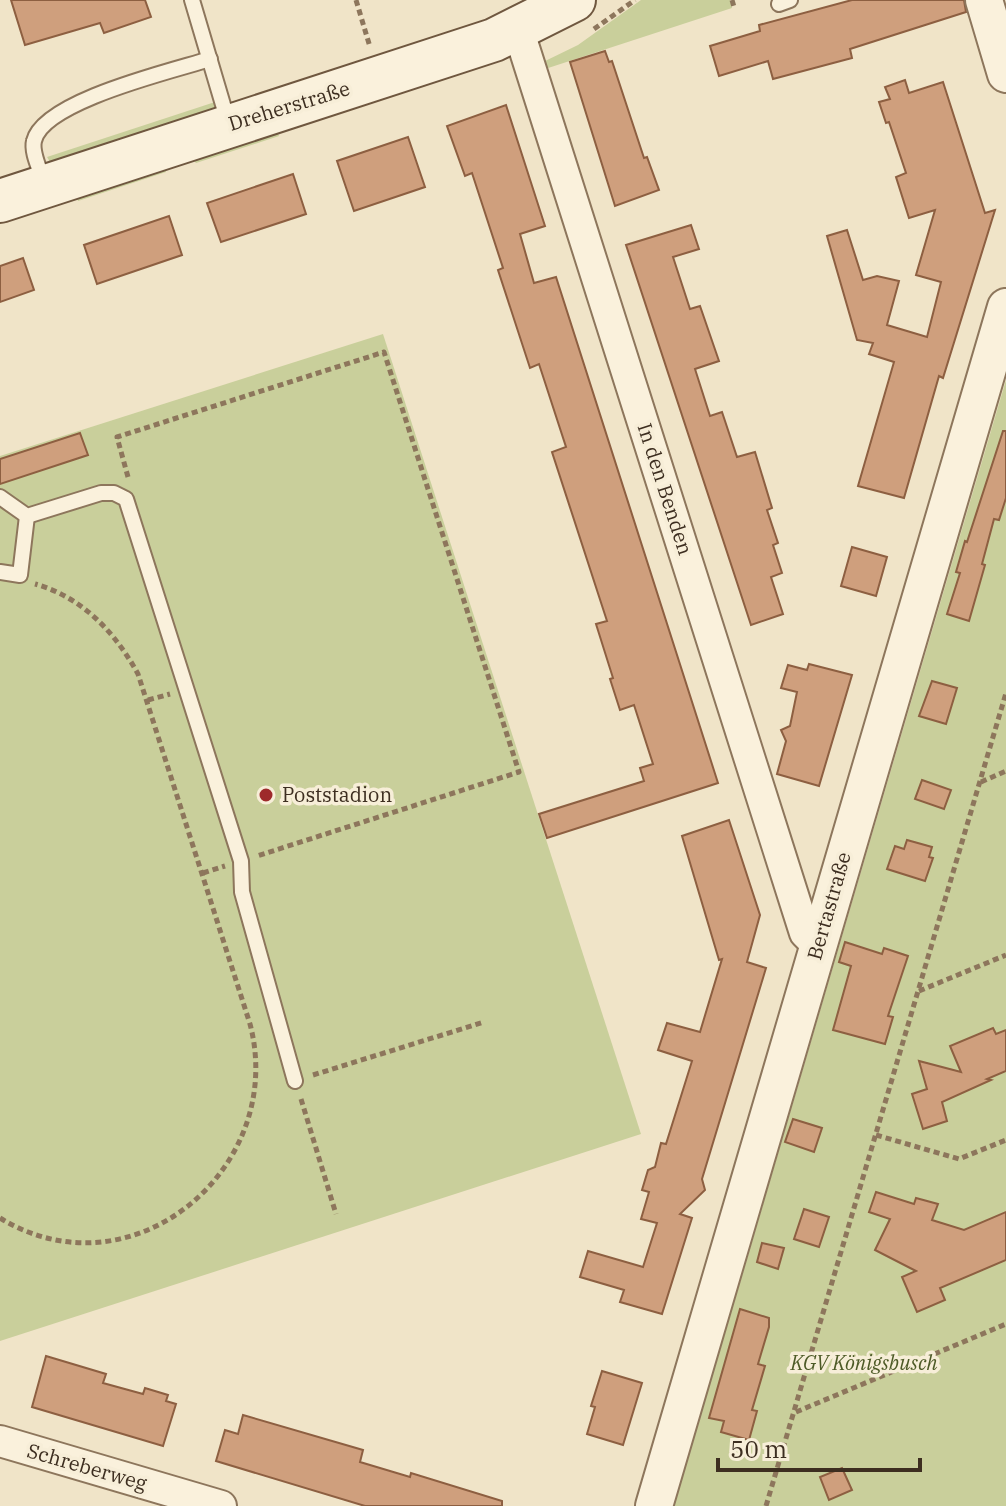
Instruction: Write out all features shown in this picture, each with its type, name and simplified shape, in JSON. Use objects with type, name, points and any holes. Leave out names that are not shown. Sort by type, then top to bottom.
[{"type":"main road","name":"Dreherstraße","points":[[0,201],[468,49],[518,29],[574,0]]},
{"type":"street","points":[[984,0],[1006,74]]},
{"type":"street","name":"In den Benden","points":[[518,29],[805,933],[817,945]]},
{"type":"street","name":"Bertastraße","points":[[654,1506],[1006,307]]},
{"type":"street","name":"Schreberweg","points":[[0,1441],[221,1506]]},
{"type":"lane","points":[[192,0],[229,125]]},
{"type":"lane","points":[[45,186],[33,145],[38,130],[51,117],[90,97],[210,59]]},
{"type":"lane","points":[[27,516],[101,493],[114,493],[126,499],[241,861],[242,892],[295,1081]]},
{"type":"lane","points":[[0,497],[27,516]]},
{"type":"lane","points":[[0,572],[20,575],[27,516]]},
{"type":"path","points":[[356,0],[371,48]]},
{"type":"path","points":[[122,496],[128,478],[117,437],[384,352],[519,772],[203,873]]},
{"type":"path","points":[[0,1218],[35,1234],[69,1241],[104,1241],[142,1232],[163,1223],[197,1201],[235,1155],[252,1110],[258,1071],[250,1024],[203,873],[148,700],[129,657],[109,629],[78,603],[51,589],[23,580],[20,575]]},
{"type":"path","points":[[766,1506],[1006,693]]},
{"type":"path","points":[[980,782],[1006,771]]},
{"type":"path","points":[[918,991],[1006,955]]},
{"type":"path","points":[[336,1214],[295,1081],[484,1022]]},
{"type":"path","points":[[876,1135],[959,1159],[1006,1140]]},
{"type":"path","points":[[795,1413],[1006,1324]]},
{"type":"green space","points":[[641,0],[730,0],[732,8],[542,70],[541,63],[578,45]]},
{"type":"green space","points":[[215,102],[210,114],[57,164],[47,157]]},
{"type":"green space","points":[[276,129],[279,136],[196,163],[190,156]]},
{"type":"green space","points":[[163,164],[166,172],[78,201],[75,192]]},
{"type":"green space","name":"Poststadion","points":[[383,334],[641,1134],[0,1341],[0,456]]},
{"type":"green space","name":"KGV Königsbusch","points":[[1006,380],[1006,1506],[674,1506]]},
{"type":"building","points":[[11,0],[145,0],[151,17],[104,33],[100,23],[25,45]]},
{"type":"building","points":[[852,0],[964,0],[966,12],[850,49],[852,58],[773,79],[768,61],[719,76],[710,46],[760,31],[759,25]]},
{"type":"building","points":[[605,51],[609,62],[612,61],[644,158],[647,157],[659,190],[615,206],[570,62]]},
{"type":"building","points":[[905,80],[909,93],[943,82],[985,213],[995,210],[943,378],[939,376],[904,498],[858,486],[894,362],[869,354],[873,343],[857,340],[827,236],[847,230],[863,280],[877,276],[899,281],[887,325],[927,337],[941,282],[916,275],[935,210],[909,218],[896,177],[906,173],[879,102],[890,99],[885,87]]},
{"type":"building","points":[[506,105],[545,226],[520,234],[534,283],[556,277],[718,783],[547,838],[539,814],[644,781],[640,768],[653,764],[634,705],[620,710],[596,624],[607,621],[552,452],[566,447],[539,364],[530,368],[498,270],[503,268],[472,173],[465,176],[447,126]]},
{"type":"building","points":[[408,137],[425,187],[354,211],[337,161]]},
{"type":"building","points":[[293,174],[306,214],[221,242],[207,203]]},
{"type":"building","points":[[169,216],[182,255],[97,284],[84,245]]},
{"type":"building","points":[[691,225],[699,249],[673,257],[690,309],[700,306],[719,361],[695,369],[710,416],[722,412],[737,457],[755,452],[772,508],[767,510],[778,543],[773,545],[782,573],[771,577],[783,614],[751,625],[626,245]]},
{"type":"building","points":[[23,258],[34,290],[0,302],[0,266]]},
{"type":"building","points":[[1003,431],[1006,431],[1006,498],[999,520],[994,519],[969,621],[947,614],[960,573],[956,572],[965,541]]},
{"type":"building","points":[[80,433],[88,455],[0,484],[0,459]]},
{"type":"building","points":[[852,547],[887,557],[876,596],[841,586]]},
{"type":"building","points":[[809,664],[852,675],[819,786],[777,774],[786,741],[781,730],[790,726],[797,692],[781,688],[788,665],[807,670]]},
{"type":"building","points":[[932,681],[957,688],[946,724],[919,716]]},
{"type":"building","points":[[922,780],[951,790],[944,809],[915,799]]},
{"type":"building","points":[[729,820],[760,915],[747,962],[766,968],[702,1179],[705,1190],[680,1214],[692,1218],[662,1314],[620,1302],[624,1290],[580,1277],[588,1251],[643,1267],[657,1223],[641,1219],[649,1192],[642,1190],[648,1170],[655,1167],[661,1143],[666,1144],[692,1061],[658,1050],[667,1023],[700,1032],[722,959],[719,960],[682,836]]},
{"type":"building","points":[[907,840],[932,847],[929,857],[933,858],[925,881],[887,869],[895,846],[904,849]]},
{"type":"building","points":[[845,942],[882,954],[884,948],[908,956],[888,1016],[893,1017],[885,1044],[833,1030],[851,966],[839,962]]},
{"type":"building","points":[[993,1028],[996,1034],[1006,1030],[1006,1071],[942,1102],[947,1121],[923,1129],[912,1094],[927,1089],[919,1061],[961,1072],[950,1046]]},
{"type":"building","points":[[793,1119],[822,1128],[814,1152],[785,1142]]},
{"type":"building","points":[[876,1192],[914,1204],[916,1198],[938,1204],[932,1220],[964,1230],[1006,1212],[1006,1260],[940,1288],[945,1300],[917,1312],[902,1277],[916,1271],[875,1250],[890,1219],[869,1212]]},
{"type":"building","points":[[804,1209],[829,1217],[819,1247],[794,1239]]},
{"type":"building","points":[[762,1243],[784,1248],[778,1269],[757,1262]]},
{"type":"building","points":[[740,1309],[769,1318],[758,1364],[765,1366],[752,1410],[757,1411],[749,1440],[721,1432],[724,1421],[709,1418]]},
{"type":"building","points":[[46,1356],[106,1374],[103,1383],[143,1394],[145,1388],[168,1395],[166,1401],[176,1404],[163,1446],[32,1407]]},
{"type":"building","points":[[602,1371],[642,1383],[623,1445],[587,1434],[595,1407],[591,1406]]},
{"type":"building","points":[[243,1415],[363,1450],[360,1462],[410,1477],[411,1473],[502,1501],[502,1506],[365,1506],[216,1461],[225,1430],[238,1434]]},
{"type":"building","points":[[842,1468],[852,1490],[829,1500],[820,1477]]},
{"type":"place","name":"Poststadion","points":[[266,795]]}]
